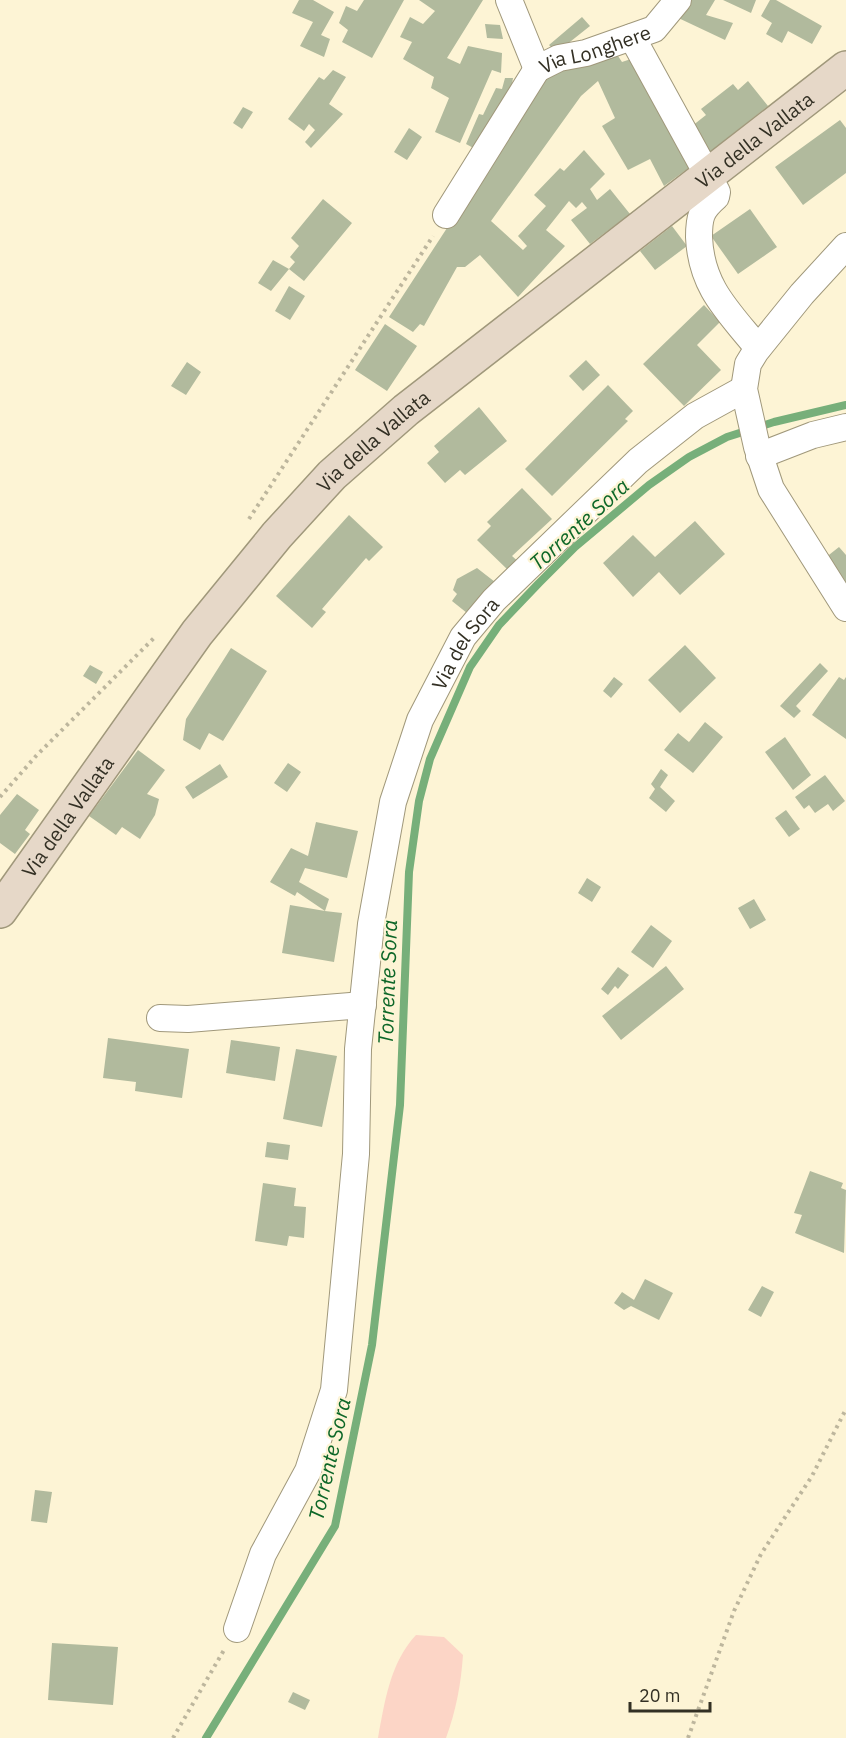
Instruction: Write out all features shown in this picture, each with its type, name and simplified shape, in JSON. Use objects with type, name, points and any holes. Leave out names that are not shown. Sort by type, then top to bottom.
[{"type":"main road","name":"Via della Vallata","points":[[0,911],[197,633],[277,535],[332,475],[406,410],[846,68]]},
{"type":"street","name":"Via Longhere","points":[[509,0],[537,69],[559,58],[586,53],[654,29],[678,0]]},
{"type":"street","points":[[632,37],[717,192],[716,197],[704,207],[699,219],[700,253],[705,277],[716,297],[758,348]]},
{"type":"street","points":[[446,215],[537,69]]},
{"type":"street","points":[[846,246],[802,294],[758,348],[748,364],[747,400],[758,452],[778,503],[846,608]]},
{"type":"street","name":"Via del Sora","points":[[237,1629],[263,1554],[308,1471],[334,1390],[352,1201],[358,1049],[371,924],[393,802],[420,720],[463,637],[494,600],[638,461],[695,416],[747,400]]},
{"type":"street","points":[[758,452],[846,427]]},
{"type":"street","points":[[160,1018],[188,1019],[363,1005]]},
{"type":"path","points":[[248,520],[446,215]]},
{"type":"path","points":[[0,796],[36,756],[159,634]]},
{"type":"path","points":[[688,1738],[734,1611],[760,1554],[812,1476],[846,1409]]},
{"type":"path","points":[[173,1738],[237,1629]]},
{"type":"shaded area","points":[[416,1635],[444,1637],[463,1655],[458,1697],[446,1738],[378,1738],[394,1670]]},
{"type":"building","points":[[299,0],[313,0],[334,12],[321,35],[330,39],[324,57],[300,46],[313,22],[292,13]]},
{"type":"building","points":[[364,0],[404,0],[372,58],[342,42],[348,30],[339,23],[346,6],[357,11]]},
{"type":"building","points":[[419,0],[483,0],[447,58],[460,64],[468,46],[502,53],[501,73],[492,70],[460,143],[435,132],[449,98],[431,88],[434,77],[403,59],[412,42],[400,37],[410,17],[423,24],[435,11]]},
{"type":"building","points":[[684,0],[715,0],[706,15],[733,23],[725,40],[672,15]]},
{"type":"building","points":[[723,0],[756,0],[751,13]]},
{"type":"building","points":[[770,0],[776,0],[822,26],[812,44],[788,31],[782,43],[766,34],[772,23],[761,16]]},
{"type":"building","points":[[582,17],[590,26],[556,53],[549,45]]},
{"type":"building","points":[[485,24],[500,25],[503,39],[487,38]]},
{"type":"building","points":[[614,50],[622,62],[634,58],[690,167],[664,186],[650,159],[628,170],[602,126],[615,118],[598,81],[581,96],[491,221],[523,250],[527,246],[518,236],[546,206],[534,195],[560,168],[564,171],[584,150],[605,174],[590,189],[597,200],[610,189],[630,214],[590,244],[571,220],[587,208],[582,202],[576,208],[569,201],[546,230],[565,246],[518,297],[480,255],[465,267],[457,267],[424,326],[420,324],[413,332],[389,317],[550,70]]},
{"type":"building","points":[[333,70],[346,77],[329,104],[343,114],[311,148],[305,142],[315,130],[309,124],[304,131],[288,119],[319,77],[324,80]]},
{"type":"building","points":[[505,78],[513,78],[511,90],[479,151],[466,144],[479,114],[483,115],[496,88],[502,89]]},
{"type":"building","points":[[748,81],[768,106],[706,155],[687,130],[706,115],[701,109],[733,84],[738,90]]},
{"type":"building","points":[[243,107],[253,112],[242,129],[233,123]]},
{"type":"building","points":[[840,120],[846,128],[846,173],[803,205],[775,167]]},
{"type":"building","points":[[409,128],[422,137],[407,160],[394,152]]},
{"type":"building","points":[[323,199],[352,223],[304,281],[289,269],[295,262],[290,257],[299,246],[291,238]]},
{"type":"building","points":[[750,209],[777,247],[738,274],[711,236]]},
{"type":"building","points":[[672,226],[687,246],[655,270],[640,251]]},
{"type":"building","points":[[273,260],[289,269],[271,291],[258,283]]},
{"type":"building","points":[[289,286],[305,296],[290,320],[275,311]]},
{"type":"building","points":[[704,305],[720,322],[697,345],[721,370],[684,406],[643,364]]},
{"type":"building","points":[[385,324],[417,346],[387,391],[355,370]]},
{"type":"building","points":[[586,360],[600,375],[583,391],[569,376]]},
{"type":"building","points":[[187,362],[201,372],[186,395],[171,386]]},
{"type":"building","points":[[608,385],[633,411],[625,419],[628,421],[552,496],[525,469]]},
{"type":"building","points":[[479,407],[507,441],[465,475],[460,470],[445,483],[427,463],[439,452],[434,446]]},
{"type":"building","points":[[522,488],[552,519],[512,556],[521,564],[512,574],[477,540],[491,526],[487,522]]},
{"type":"building","points":[[349,515],[383,547],[369,561],[366,558],[322,609],[326,612],[312,628],[276,596]]},
{"type":"building","points":[[695,521],[725,554],[680,595],[659,572],[633,597],[603,563],[633,535],[655,557]]},
{"type":"building","points":[[839,547],[846,555],[846,593],[820,562]]},
{"type":"building","points":[[477,568],[495,582],[467,613],[452,601],[457,594],[453,590],[457,579]]},
{"type":"building","points":[[685,645],[716,678],[680,713],[648,680]]},
{"type":"building","points":[[231,648],[267,671],[223,741],[209,733],[200,750],[183,740],[186,719]]},
{"type":"building","points":[[820,663],[828,671],[796,706],[801,711],[794,718],[780,706]]},
{"type":"building","points":[[90,665],[103,672],[96,684],[83,676]]},
{"type":"building","points":[[614,677],[623,684],[611,698],[603,691]]},
{"type":"building","points":[[839,677],[844,680],[846,677],[846,739],[812,715]]},
{"type":"building","points":[[705,722],[723,737],[693,773],[664,750],[678,733],[689,742]]},
{"type":"building","points":[[785,737],[811,775],[793,790],[765,752]]},
{"type":"building","points":[[138,750],[165,770],[147,794],[159,799],[155,815],[140,839],[122,827],[116,835],[89,816]]},
{"type":"building","points":[[288,763],[301,772],[287,792],[274,783]]},
{"type":"building","points":[[220,764],[228,777],[193,799],[185,787]]},
{"type":"building","points":[[661,769],[668,775],[660,787],[675,801],[666,812],[649,798],[655,789],[651,784]]},
{"type":"building","points":[[825,775],[845,801],[833,811],[828,804],[815,813],[809,805],[804,809],[795,797]]},
{"type":"building","points":[[17,794],[39,810],[25,830],[30,834],[15,854],[0,843],[0,815]]},
{"type":"building","points":[[786,810],[800,829],[789,837],[775,818]]},
{"type":"building","points":[[316,822],[358,831],[347,878],[305,868],[299,882],[329,899],[325,911],[297,892],[295,896],[270,882],[291,848],[308,856]]},
{"type":"building","points":[[587,878],[601,887],[592,902],[578,893]]},
{"type":"building","points":[[754,899],[766,920],[750,929],[738,908]]},
{"type":"building","points":[[290,905],[342,913],[334,962],[282,953]]},
{"type":"building","points":[[651,925],[672,941],[653,968],[631,952]]},
{"type":"building","points":[[666,966],[684,989],[621,1040],[602,1016]]},
{"type":"building","points":[[618,967],[629,975],[618,989],[615,986],[608,995],[601,989]]},
{"type":"building","points":[[108,1038],[189,1049],[182,1098],[135,1091],[136,1082],[103,1078]]},
{"type":"building","points":[[231,1040],[280,1047],[275,1081],[226,1073]]},
{"type":"building","points":[[296,1049],[337,1056],[322,1127],[283,1119]]},
{"type":"building","points":[[267,1142],[290,1145],[288,1160],[265,1157]]},
{"type":"building","points":[[810,1171],[843,1183],[841,1188],[846,1190],[844,1253],[795,1233],[802,1215],[794,1213]]},
{"type":"building","points":[[263,1183],[296,1188],[294,1206],[306,1207],[304,1238],[289,1236],[287,1246],[255,1241]]},
{"type":"building","points":[[645,1279],[673,1293],[659,1320],[631,1306],[624,1310],[614,1303],[622,1292],[634,1300]]},
{"type":"building","points":[[762,1286],[774,1292],[761,1317],[748,1310]]},
{"type":"building","points":[[35,1490],[52,1492],[47,1523],[31,1521]]},
{"type":"building","points":[[52,1643],[118,1647],[113,1705],[48,1700]]},
{"type":"building","points":[[293,1692],[310,1700],[305,1710],[288,1702]]},
{"type":"waterway","name":"Torrente Sora","points":[[206,1738],[335,1526],[372,1345],[400,1105],[409,872],[419,801],[430,759],[470,667],[499,625],[575,547],[649,485],[689,457],[727,437],[774,422],[846,405]]}]
